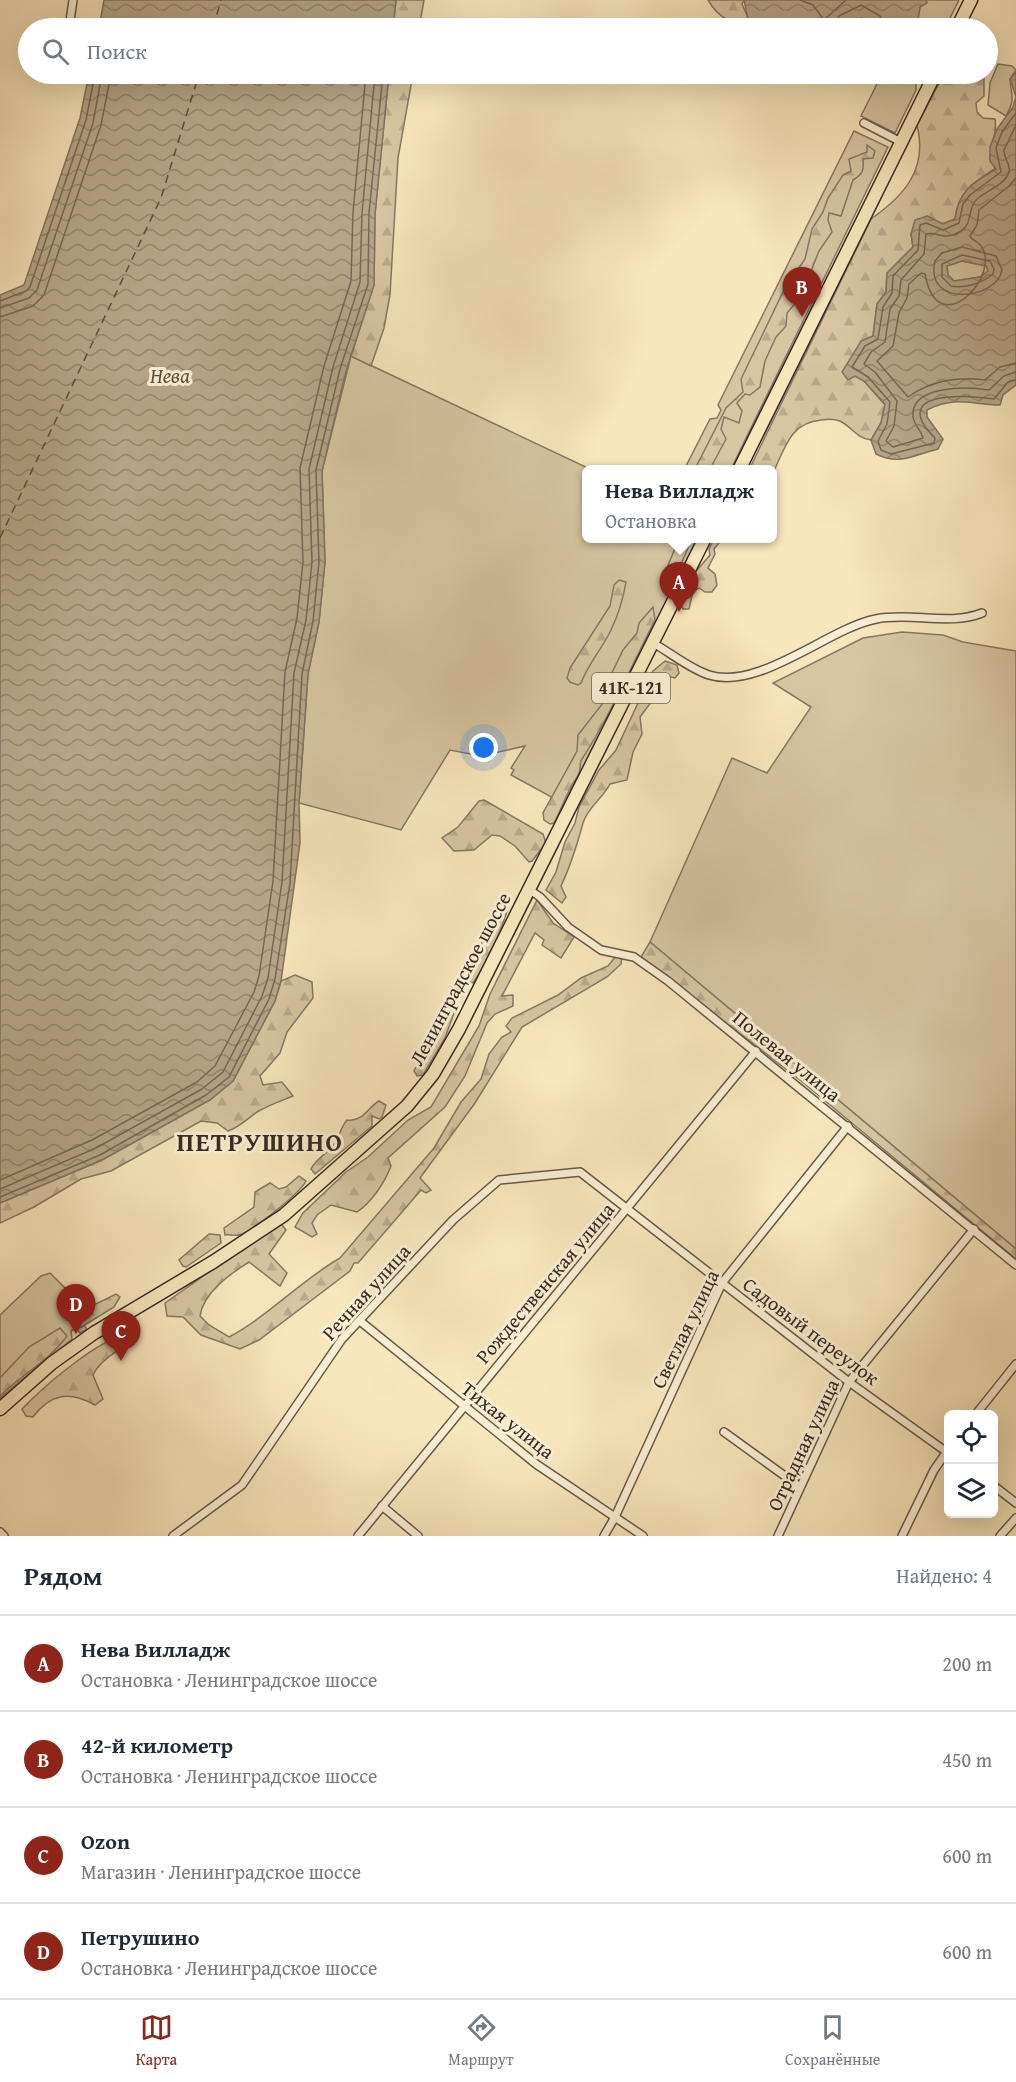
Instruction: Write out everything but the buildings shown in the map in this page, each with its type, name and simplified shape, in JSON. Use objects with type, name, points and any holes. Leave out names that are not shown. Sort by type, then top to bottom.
[{"type":"main road","points":[[962,18],[971,0]]},
{"type":"main road","points":[[741,465],[929,84]]},
{"type":"main road","name":"Ленинградское шоссе","points":[[0,1409],[52,1363],[94,1332],[275,1221],[393,1120],[422,1089],[443,1058],[530,890],[703,543]]},
{"type":"street","points":[[70,18],[73,0]]},
{"type":"street","points":[[864,123],[900,142]]},
{"type":"street","points":[[653,643],[707,675],[727,676],[756,672],[782,662],[852,627],[874,619],[897,616],[954,617],[981,613]]},
{"type":"street","name":"Полевая улица","points":[[530,890],[540,897],[568,927],[601,950],[634,957],[756,1051],[1016,1265]]},
{"type":"street","name":"Рождественская улица","points":[[358,1536],[756,1051]]},
{"type":"street","name":"Светлая улица","points":[[604,1536],[615,1517],[722,1283],[848,1126]]},
{"type":"street","name":"Речная улица","points":[[173,1536],[242,1485],[342,1339],[453,1220],[499,1180],[580,1172],[628,1208]]},
{"type":"street","name":"Садовый переулок","points":[[628,1208],[849,1382],[944,1448]]},
{"type":"street","name":"Отрадная улица","points":[[778,1536],[849,1382],[974,1229]]},
{"type":"street","name":"Тихая улица","points":[[360,1321],[536,1464],[643,1536]]},
{"type":"street","points":[[979,1410],[1016,1364]]},
{"type":"street","points":[[724,1432],[800,1487]]},
{"type":"street","points":[[902,1536],[934,1470],[944,1456]]},
{"type":"street","points":[[998,1490],[1016,1503]]},
{"type":"street","points":[[382,1506],[418,1536]]},
{"type":"street","points":[[1000,1536],[1016,1518]]},
{"type":"street","points":[[0,1532],[4,1536]]},
{"type":"green space","points":[[396,0],[424,0],[421,18],[394,18]]},
{"type":"green space","points":[[708,0],[744,0],[742,4],[748,18],[725,18]]},
{"type":"green space","points":[[926,0],[959,0],[950,18],[918,18],[920,7]]},
{"type":"green space","points":[[998,64],[1012,66],[1016,70],[1010,79],[1012,101],[1006,116],[988,105],[990,84],[998,84]]},
{"type":"green space","points":[[388,84],[411,84],[398,158],[390,295],[384,328],[371,366],[351,356],[374,285],[375,214]]},
{"type":"green space","points":[[877,84],[916,84],[916,90],[895,133],[861,116]]},
{"type":"green space","points":[[939,84],[984,84],[984,96],[976,103],[977,112],[983,118],[995,119],[990,161],[996,168],[974,183],[963,194],[955,219],[942,224],[927,216],[911,234],[913,247],[887,273],[886,292],[877,304],[873,336],[866,339],[859,347],[855,363],[855,376],[864,381],[885,405],[881,423],[871,440],[858,435],[838,420],[826,419],[810,422],[802,426],[789,439],[777,465],[751,465],[871,219],[894,200],[911,180],[919,155],[920,141],[917,125]]},
{"type":"green space","points":[[854,131],[888,147],[733,465],[687,465],[710,419],[717,418],[721,410],[718,405]]},
{"type":"green space","points":[[867,145],[875,151],[873,158],[863,159],[862,172],[853,180],[841,216],[829,213],[828,220],[832,232],[819,251],[808,279],[800,286],[799,299],[787,313],[786,326],[776,337],[765,361],[760,387],[750,395],[745,394],[737,403],[742,411],[739,423],[724,417],[721,429],[726,439],[712,465],[697,465],[726,408],[743,392],[741,379],[784,290],[805,259],[812,229],[823,212],[828,198],[843,175],[851,171],[849,159],[867,152]]},
{"type":"green space","points":[[962,261],[987,266],[989,271],[980,277],[954,281],[948,275],[947,266]]},
{"type":"green space","points":[[351,356],[582,465],[582,543],[695,543],[566,805],[511,775],[514,770],[511,768],[525,746],[481,756],[450,750],[401,830],[299,803],[308,674],[319,622],[325,562],[322,471]]},
{"type":"green space","points":[[677,543],[690,543],[677,573],[673,575],[666,570]]},
{"type":"green space","points":[[712,543],[719,543],[714,549],[715,554],[708,568],[715,574],[717,585],[712,592],[705,592],[699,588],[693,591],[689,609],[683,609],[681,605],[691,577],[710,555],[709,549]]},
{"type":"green space","points":[[619,580],[626,582],[620,608],[610,632],[581,683],[578,685],[570,682],[567,678],[570,668],[610,606],[614,585]]},
{"type":"green space","points":[[653,607],[655,620],[611,709],[581,761],[580,771],[554,823],[550,824],[544,820],[543,813],[577,751],[578,735],[603,703],[608,681],[623,650],[637,633],[639,623]]},
{"type":"green space","points":[[902,632],[943,635],[963,642],[1016,651],[1016,1249],[650,942],[732,758],[767,773],[811,707],[773,683],[863,638]]},
{"type":"green space","points":[[665,661],[677,665],[679,673],[675,678],[667,676],[653,693],[655,697],[640,717],[642,734],[633,752],[627,780],[610,784],[585,818],[574,855],[561,886],[566,897],[562,903],[546,890],[556,872],[579,807],[599,770],[616,750],[653,671]]},
{"type":"green space","points":[[484,800],[543,834],[546,843],[532,861],[529,862],[515,846],[500,836],[492,835],[474,850],[454,851],[442,838],[458,827],[479,801]]},
{"type":"green space","points":[[537,900],[553,923],[574,937],[561,958],[542,945],[544,940],[535,933],[502,996],[513,995],[513,1006],[495,1014],[487,1023],[465,1076],[445,1107],[388,1158],[391,1166],[373,1197],[357,1212],[331,1205],[317,1215],[312,1223],[317,1234],[312,1237],[295,1227],[303,1213],[346,1172],[368,1157],[408,1120],[431,1107],[479,1026],[490,994]]},
{"type":"green space","points":[[502,905],[507,911],[497,939],[473,983],[469,982],[465,976],[495,920],[496,911]]},
{"type":"green space","points":[[650,942],[1016,1249],[1016,1259],[800,1080],[641,957]]},
{"type":"green space","points":[[622,955],[621,964],[607,977],[522,1027],[475,1103],[420,1178],[431,1190],[426,1193],[421,1190],[358,1263],[354,1263],[350,1271],[259,1340],[240,1349],[201,1335],[183,1317],[167,1316],[165,1303],[280,1222],[286,1230],[269,1254],[287,1273],[280,1286],[249,1262],[226,1278],[206,1300],[200,1316],[209,1325],[229,1337],[258,1319],[340,1258],[434,1148],[461,1102],[481,1079],[489,1054],[502,1037],[511,1032],[506,1026],[512,1018],[558,995],[581,978],[608,966],[616,956]]},
{"type":"green space","points":[[295,975],[312,982],[313,998],[287,1032],[280,1053],[260,1076],[263,1085],[282,1082],[293,1096],[257,1112],[228,1131],[217,1123],[201,1121],[111,1171],[81,1179],[34,1207],[0,1223],[0,1203],[102,1160],[210,1100],[233,1081],[275,1001],[281,981]]},
{"type":"green space","points":[[450,1011],[454,1013],[445,1038],[423,1075],[417,1076],[414,1071],[445,1015]]},
{"type":"green space","points":[[379,1101],[386,1105],[382,1117],[379,1119],[372,1116],[372,1126],[315,1174],[311,1169],[335,1143],[347,1120],[361,1117]]},
{"type":"green space","points":[[299,1176],[306,1181],[275,1211],[245,1233],[225,1235],[224,1228],[254,1207],[255,1192],[270,1183],[279,1189],[286,1187]]},
{"type":"green space","points":[[209,1234],[220,1235],[221,1243],[186,1267],[183,1266],[179,1260]]},
{"type":"green space","points":[[50,1273],[68,1291],[73,1302],[74,1314],[87,1329],[80,1333],[76,1328],[71,1331],[72,1339],[0,1398],[0,1315],[41,1276]]},
{"type":"green space","points":[[116,1294],[120,1297],[114,1307],[80,1328],[71,1321],[79,1312]]},
{"type":"green space","points":[[60,1328],[67,1336],[60,1345],[0,1396],[0,1378],[29,1347]]},
{"type":"green space","points":[[129,1334],[122,1345],[101,1364],[93,1375],[103,1399],[95,1405],[69,1396],[61,1397],[47,1403],[33,1417],[26,1416],[22,1409],[72,1365],[103,1344]]},
{"type":"water","points":[[104,0],[396,0],[394,18],[101,18]]},
{"type":"water","points":[[744,0],[926,0],[927,3],[920,7],[918,18],[748,18]]},
{"type":"water","points":[[1016,72],[1016,97],[1010,79]]},
{"type":"water","name":"Нева","points":[[87,84],[388,84],[375,214],[374,285],[346,371],[322,471],[325,562],[319,622],[308,674],[299,803],[300,843],[281,981],[275,1001],[233,1081],[210,1100],[102,1160],[0,1203],[0,295],[24,285],[80,118]]},
{"type":"water","points":[[1016,97],[1016,385],[1003,395],[1000,405],[955,402],[937,405],[927,410],[927,417],[943,439],[938,449],[900,459],[876,454],[871,440],[881,423],[885,404],[864,381],[855,376],[848,380],[842,372],[861,341],[873,336],[877,304],[886,292],[887,273],[913,247],[911,234],[915,220],[927,216],[943,224],[955,219],[959,201],[963,195],[974,184],[996,169],[990,161],[990,147],[997,129],[1013,107]],"holes":[[[962,261],[986,266],[988,271],[980,277],[954,281],[948,275],[947,266]]]},
{"type":"ferry route","points":[[216,18],[221,0]]},
{"type":"ferry route","points":[[0,538],[161,198],[196,84]]},
{"type":"place","name":"42-й километр","points":[[802,317]]},
{"type":"place","name":"Нева Вилладж","points":[[679,612]]},
{"type":"place","name":"Петрушино","points":[[76,1334]]},
{"type":"place","name":"Ozon","points":[[121,1361]]},
{"type":"district","name":"ПЕТРУШИНО","points":[[260,1142]]}]
